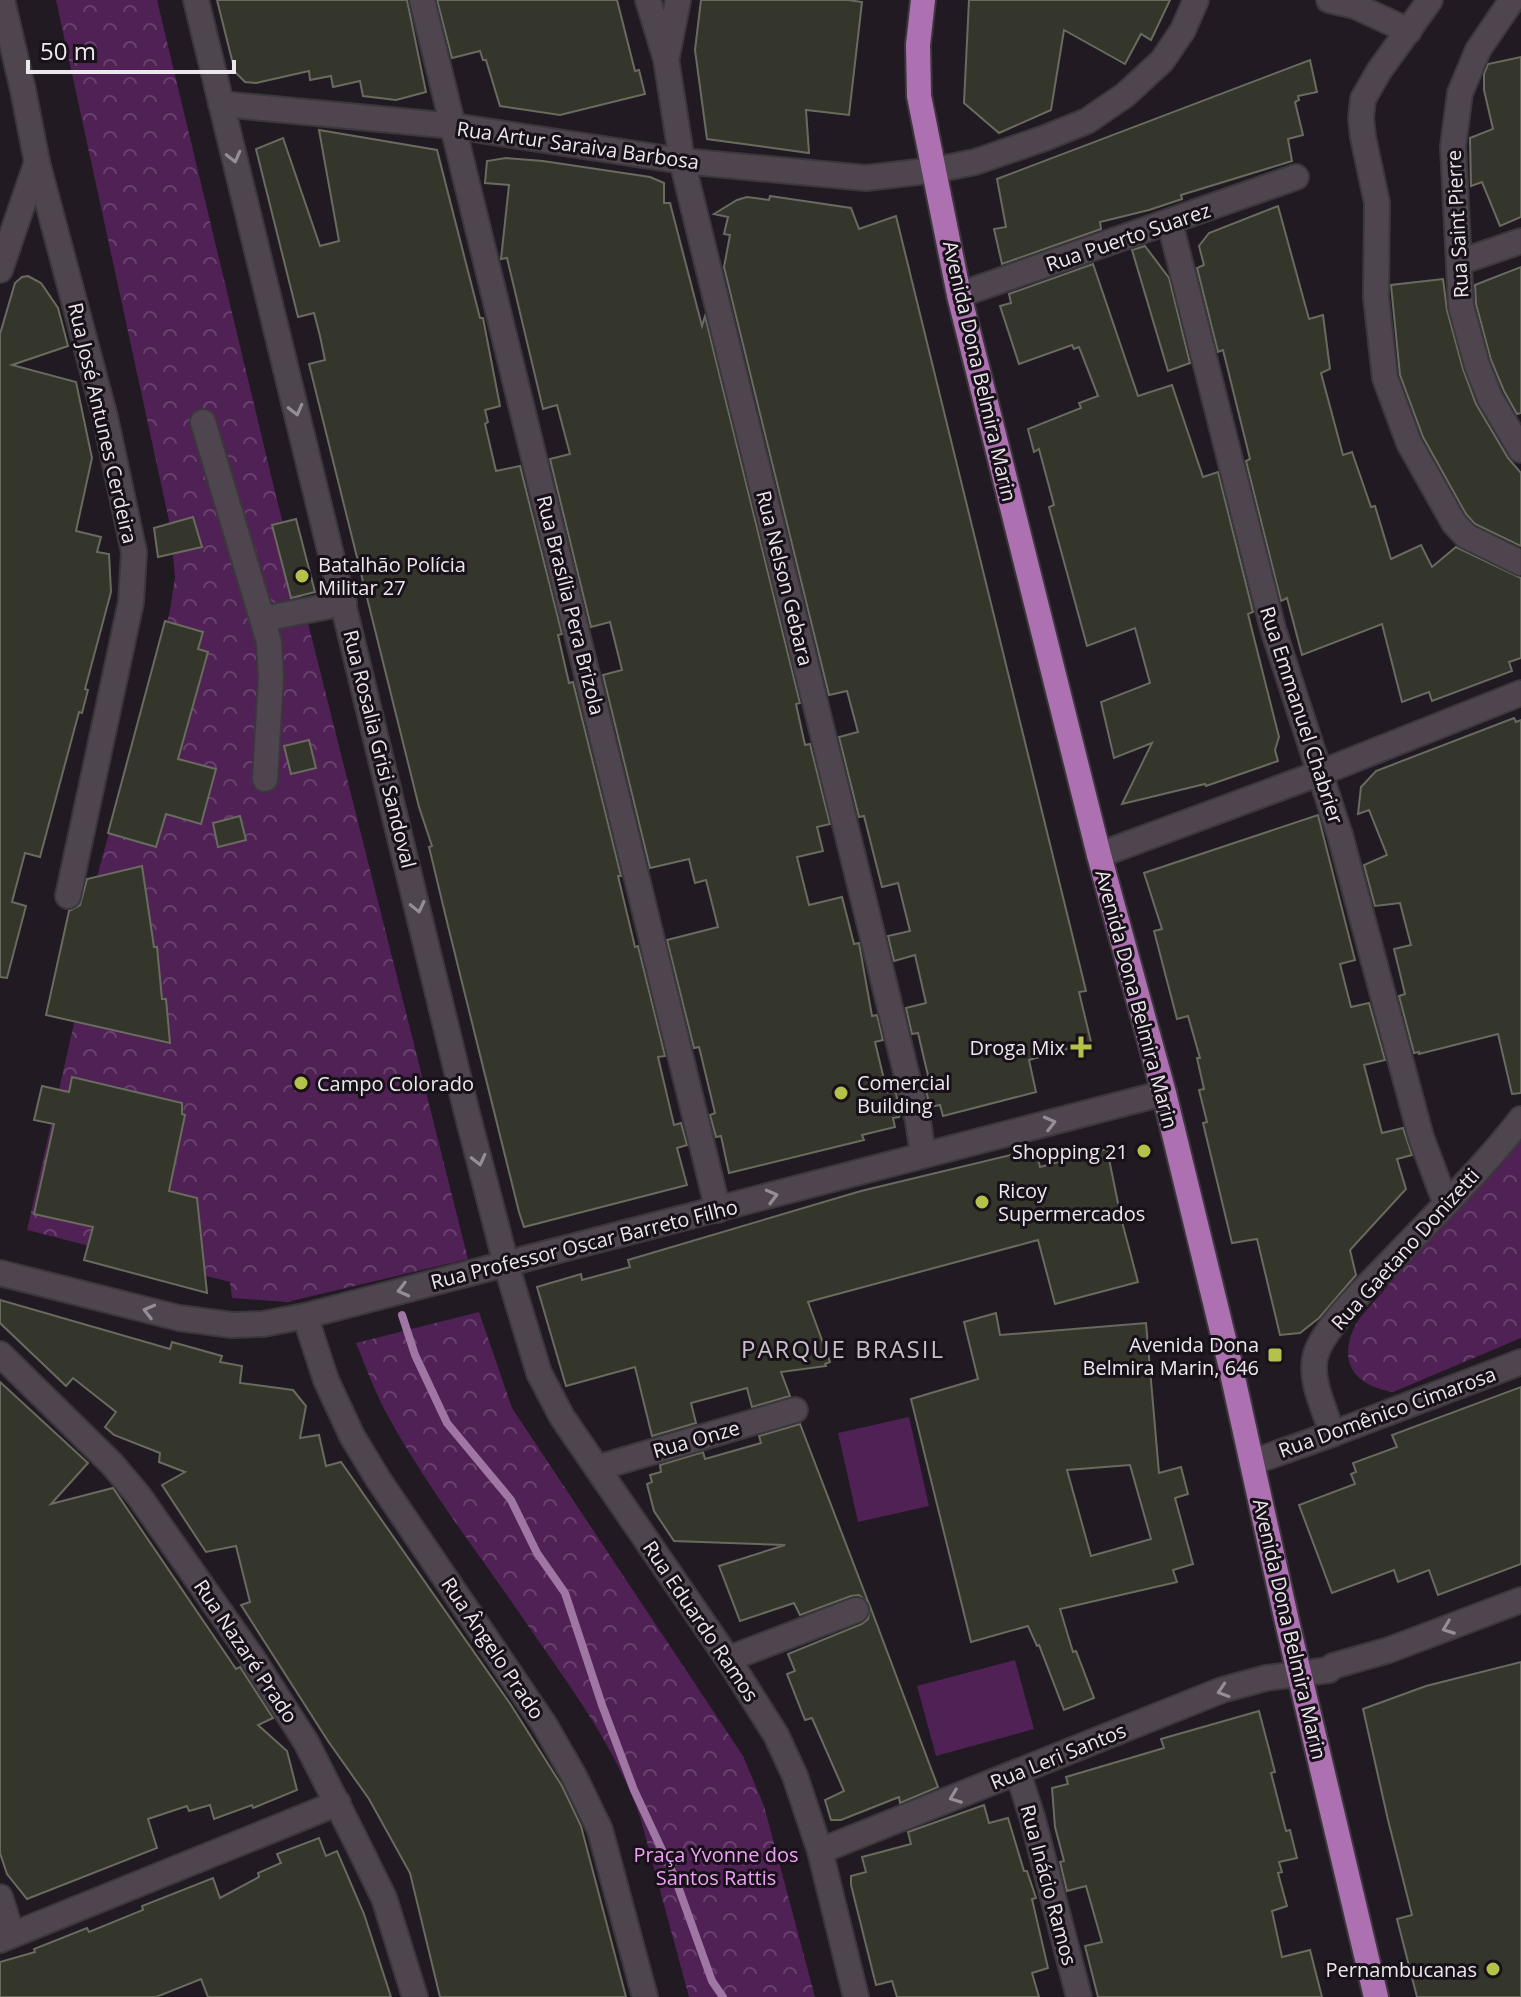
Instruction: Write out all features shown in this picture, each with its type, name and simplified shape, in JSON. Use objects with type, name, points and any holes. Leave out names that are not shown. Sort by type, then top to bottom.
[{"type":"main road","name":"Avenida Dona Belmira Marin","points":[[923,0],[918,45],[919,96],[959,295],[1099,855],[1164,1093],[1376,1997]]},
{"type":"street","name":"Rua José Antunes Cerdeira","points":[[2,0],[37,162],[105,417],[134,552],[131,602],[68,896]]},
{"type":"street","name":"Rua Rosalia Grisi Sandoval","points":[[196,0],[506,1264]]},
{"type":"street","name":"Rua Brasília Pera Brizola","points":[[422,0],[718,1210]]},
{"type":"street","name":"Rua Nelson Gebara","points":[[648,0],[666,59],[682,161],[858,873],[918,1121],[923,1155]]},
{"type":"street","points":[[666,59],[678,0]]},
{"type":"street","points":[[935,170],[975,162],[1045,138],[1087,121],[1107,108],[1162,61],[1183,30],[1196,0]]},
{"type":"street","points":[[1329,0],[1355,6],[1409,31]]},
{"type":"street","points":[[1430,0],[1363,99],[1361,118],[1377,203],[1376,297],[1385,378],[1409,443],[1454,523],[1466,536],[1521,563]]},
{"type":"street","name":"Rua Saint Pierre","points":[[1512,0],[1478,50],[1460,93],[1453,146],[1461,306],[1477,365],[1490,398],[1521,450]]},
{"type":"street","name":"Rua Artur Saraiva Barbosa","points":[[221,104],[454,126],[682,161],[866,178],[935,170]]},
{"type":"street","points":[[0,270],[37,162]]},
{"type":"street","name":"Rua Puerto Suarez","points":[[959,295],[1296,177]]},
{"type":"street","name":"Rua Emmanuel Chabrier","points":[[1170,223],[1250,546],[1298,711],[1340,835],[1421,1137],[1446,1204]]},
{"type":"street","points":[[1460,262],[1521,241]]},
{"type":"street","points":[[203,422],[263,619],[271,677],[265,779]]},
{"type":"street","points":[[263,619],[344,603]]},
{"type":"street","points":[[1099,855],[1320,773],[1521,693]]},
{"type":"street","name":"Rua Professor Oscar Barreto Filho","points":[[0,1273],[179,1318],[232,1325],[263,1324],[305,1316],[1164,1093]]},
{"type":"street","name":"Rua Gaetano Donizetti","points":[[1332,1434],[1314,1371],[1318,1348],[1361,1293],[1521,1119]]},
{"type":"street","name":"Rua Eduardo Ramos","points":[[506,1264],[539,1373],[562,1417],[728,1659],[776,1735],[795,1776],[820,1851],[856,1997]]},
{"type":"street","name":"Rua Ângelo Prado","points":[[305,1316],[326,1380],[352,1436],[502,1660],[574,1776],[600,1830],[645,1997]]},
{"type":"street","name":"Rua Nazaré Prado","points":[[0,1354],[112,1464],[145,1505],[306,1742],[384,1898],[415,1997]]},
{"type":"street","name":"Rua Domênico Cimarosa","points":[[1253,1462],[1521,1362]]},
{"type":"street","name":"Rua Onze","points":[[597,1468],[795,1410]]},
{"type":"street","name":"Rua Leri Santos","points":[[820,1851],[1222,1690],[1266,1678],[1329,1670],[1521,1600]]},
{"type":"street","points":[[728,1659],[856,1610]]},
{"type":"street","name":"Rua Inácio Ramos","points":[[1018,1773],[1079,1997]]},
{"type":"street","points":[[0,1897],[6,1938],[338,1803]]},
{"type":"green space","points":[[56,0],[157,0],[275,492],[468,1259],[287,1302],[232,1298],[230,1282],[27,1230],[78,1006],[92,895],[170,611],[175,577],[170,525]]},
{"type":"green space","points":[[1521,1132],[1521,1338],[1393,1392],[1366,1383],[1357,1376],[1348,1357],[1352,1333],[1359,1319]]},
{"type":"green space","name":"Praça Yvonne dos Santos Rattis","points":[[479,1312],[512,1408],[743,1756],[764,1806],[815,1997],[689,1997],[641,1820],[620,1770],[578,1698],[439,1498],[383,1407],[356,1343]]},
{"type":"green space","points":[[909,1417],[929,1506],[858,1522],[838,1433]]},
{"type":"green space","points":[[1015,1660],[1034,1729],[936,1756],[917,1686]]},
{"type":"building","points":[[217,0],[407,0],[426,92],[396,100],[363,96],[360,81],[333,87],[331,76],[310,80],[309,71],[256,83],[245,82],[235,72]]},
{"type":"building","points":[[437,0],[617,0],[635,71],[639,70],[645,94],[560,115],[500,106],[486,60],[483,60],[480,51],[452,58]]},
{"type":"building","points":[[701,0],[862,2],[849,115],[806,110],[809,153],[707,139],[695,50]]},
{"type":"building","points":[[969,0],[1170,0],[1151,40],[1141,34],[1125,64],[1064,30],[1051,110],[999,133],[964,103]]},
{"type":"building","points":[[1521,57],[1521,217],[1500,226],[1482,182],[1471,186],[1470,138],[1493,129],[1484,90],[1484,74],[1488,64]]},
{"type":"building","points":[[1310,60],[1317,92],[1298,96],[1299,100],[1295,102],[1303,135],[1288,139],[1292,161],[1181,195],[1182,199],[1149,210],[1100,222],[1101,229],[1002,264],[994,229],[1006,227],[997,179]]},
{"type":"building","points":[[319,130],[437,150],[480,318],[483,318],[500,406],[485,410],[488,422],[485,424],[496,471],[520,466],[562,634],[558,635],[569,683],[573,682],[621,876],[618,876],[635,947],[638,946],[665,1056],[658,1057],[674,1125],[681,1123],[687,1145],[677,1148],[687,1185],[524,1227],[449,930],[429,847],[432,846],[419,807],[309,364],[325,360],[320,336],[314,313],[298,317],[256,149],[283,138],[320,246],[339,241]]},
{"type":"building","points":[[506,158],[650,177],[664,183],[664,203],[670,203],[702,326],[705,316],[800,703],[796,704],[805,745],[810,744],[830,824],[817,827],[823,851],[797,857],[809,905],[842,897],[854,944],[859,943],[872,1016],[877,1015],[883,1040],[875,1042],[887,1092],[895,1090],[901,1113],[893,1118],[895,1127],[862,1135],[864,1140],[729,1173],[721,1136],[716,1137],[710,1115],[715,1113],[699,1047],[694,1048],[667,940],[718,927],[706,880],[695,883],[689,859],[650,868],[603,675],[622,670],[610,622],[591,627],[550,459],[570,454],[557,405],[543,409],[507,258],[501,259],[509,185],[485,183],[487,161]]},
{"type":"building","points":[[770,196],[851,208],[859,229],[896,216],[1086,991],[1079,992],[1091,1042],[1029,1060],[1036,1092],[943,1116],[940,1105],[930,1107],[924,1082],[929,1080],[918,1033],[912,1034],[906,1008],[926,1003],[915,955],[894,961],[888,936],[910,931],[898,883],[882,887],[864,816],[859,817],[839,737],[858,732],[847,691],[829,695],[724,267],[730,235],[724,234],[728,217],[714,214],[737,200],[747,197],[769,200]]},
{"type":"building","points":[[1278,206],[1309,319],[1323,315],[1330,369],[1321,373],[1343,455],[1352,452],[1371,507],[1375,506],[1391,559],[1421,545],[1432,567],[1456,547],[1521,578],[1521,658],[1509,662],[1512,671],[1432,701],[1429,692],[1402,702],[1382,624],[1302,655],[1287,598],[1281,601],[1246,461],[1250,459],[1223,350],[1218,352],[1197,268],[1204,265],[1199,246],[1209,233]]},
{"type":"building","points":[[1145,246],[1169,278],[1190,363],[1168,371],[1132,250]]},
{"type":"building","points":[[1093,264],[1138,396],[1172,385],[1203,477],[1218,472],[1253,612],[1248,614],[1279,737],[1275,750],[1278,761],[1206,786],[1122,804],[1152,743],[1114,758],[1101,702],[1150,683],[1135,628],[1087,646],[1049,507],[1054,505],[1039,449],[1034,452],[1028,429],[1081,408],[1079,403],[1098,396],[1079,347],[1074,349],[1072,345],[1019,364],[1000,306],[1011,303],[1009,294]]},
{"type":"building","points":[[1521,267],[1521,413],[1517,414],[1491,360],[1476,304],[1475,285]]},
{"type":"building","points":[[28,276],[41,283],[58,308],[68,346],[12,365],[76,382],[92,458],[76,531],[101,537],[97,552],[109,554],[111,592],[85,689],[88,690],[82,713],[79,712],[40,857],[25,853],[12,902],[26,906],[7,978],[0,977],[0,334],[15,283]]},
{"type":"building","points":[[1443,279],[1447,310],[1476,404],[1508,458],[1521,473],[1521,546],[1475,524],[1466,514],[1423,437],[1400,375],[1391,285]]},
{"type":"building","points":[[193,517],[202,547],[158,557],[154,528]]},
{"type":"building","points":[[296,519],[315,592],[291,598],[272,525]]},
{"type":"building","points":[[165,621],[203,632],[198,649],[208,652],[178,759],[216,769],[201,824],[166,814],[156,847],[108,833]]},
{"type":"building","points":[[1514,718],[1516,722],[1521,720],[1521,1093],[1512,1094],[1498,1034],[1414,1053],[1399,996],[1405,994],[1394,949],[1411,945],[1400,903],[1375,906],[1364,865],[1387,855],[1369,810],[1358,814],[1361,787],[1376,771]]},
{"type":"building","points":[[309,740],[316,768],[291,774],[284,746]]},
{"type":"building","points":[[1318,815],[1355,960],[1340,964],[1351,1007],[1369,1003],[1385,1060],[1364,1065],[1382,1133],[1403,1128],[1412,1155],[1397,1159],[1406,1189],[1350,1250],[1356,1275],[1319,1318],[1300,1333],[1280,1335],[1257,1239],[1232,1243],[1203,1123],[1207,1122],[1199,1090],[1204,1089],[1197,1058],[1200,1058],[1188,1016],[1177,1019],[1154,931],[1162,929],[1144,873]]},
{"type":"building","points":[[240,816],[246,840],[218,847],[213,823]]},
{"type":"building","points":[[142,866],[154,947],[157,947],[162,999],[166,999],[170,1043],[46,1015],[69,911],[80,905],[87,879]]},
{"type":"building","points":[[72,1077],[182,1103],[182,1114],[185,1115],[169,1191],[197,1198],[207,1293],[84,1260],[93,1227],[34,1214],[54,1124],[34,1120],[42,1086],[69,1092]]},
{"type":"building","points":[[1036,1149],[1040,1167],[1107,1149],[1138,1282],[1055,1304],[1038,1240],[808,1302],[830,1362],[826,1366],[781,1372],[790,1396],[752,1407],[747,1388],[691,1403],[696,1423],[652,1436],[635,1367],[566,1386],[537,1287],[581,1274],[582,1280],[630,1267],[628,1260],[861,1191]]},
{"type":"building","points":[[0,1300],[170,1349],[172,1342],[222,1356],[220,1362],[242,1366],[240,1383],[293,1390],[306,1406],[300,1438],[319,1435],[326,1466],[341,1462],[511,1705],[562,1786],[581,1826],[626,1997],[440,1997],[410,1873],[369,1799],[241,1605],[250,1602],[236,1546],[206,1552],[162,1485],[185,1472],[159,1462],[160,1453],[114,1435],[105,1427],[116,1412],[73,1378],[66,1386],[0,1323]]},
{"type":"building","points":[[996,1313],[1000,1335],[1146,1323],[1159,1473],[1181,1467],[1188,1494],[1175,1498],[1193,1564],[1173,1570],[1177,1582],[1060,1609],[1073,1652],[1076,1651],[1094,1698],[1064,1710],[1039,1645],[1028,1626],[971,1642],[911,1399],[978,1379],[964,1322]],"holes":[[[1130,1465],[1151,1539],[1091,1556],[1067,1470]]]},
{"type":"building","points":[[0,1382],[88,1463],[51,1504],[113,1488],[273,1718],[258,1725],[287,1751],[297,1790],[253,1808],[252,1805],[214,1819],[210,1805],[189,1811],[187,1806],[148,1819],[157,1848],[27,1899],[7,1874],[0,1853]]},
{"type":"building","points":[[1521,1387],[1521,1564],[1438,1595],[1429,1570],[1398,1582],[1394,1570],[1332,1593],[1299,1505],[1355,1484],[1351,1474],[1356,1472],[1353,1463],[1397,1447],[1392,1435]]},
{"type":"building","points":[[800,1424],[869,1604],[859,1595],[851,1596],[800,1615],[794,1603],[740,1621],[719,1566],[785,1545],[674,1541],[654,1511],[647,1484],[652,1482],[650,1475],[661,1472],[660,1465],[703,1452],[705,1459],[761,1443],[759,1436]]},
{"type":"building","points":[[870,1606],[938,1787],[900,1803],[899,1797],[841,1820],[831,1820],[825,1800],[844,1791],[812,1718],[805,1720],[787,1674],[795,1671],[788,1654],[862,1624],[868,1619]]},
{"type":"building","points":[[1521,1662],[1521,1997],[1417,1997],[1397,1919],[1412,1915],[1363,1709],[1426,1686]]},
{"type":"building","points":[[1259,1711],[1275,1772],[1271,1773],[1286,1831],[1290,1830],[1297,1858],[1279,1862],[1282,1872],[1278,1873],[1287,1906],[1272,1911],[1282,1957],[1310,1950],[1322,1997],[1098,1997],[1085,1946],[1102,1942],[1086,1886],[1067,1891],[1060,1862],[1064,1861],[1055,1827],[1052,1788],[1068,1784],[1066,1777],[1164,1748],[1161,1739]]},
{"type":"building","points":[[984,1805],[989,1823],[1008,1818],[1024,1871],[1027,1871],[1036,1898],[1032,1899],[1048,1968],[1032,1973],[1039,1997],[897,1997],[892,1981],[876,1985],[851,1876],[866,1872],[862,1857],[911,1844],[908,1832]]},
{"type":"building","points":[[319,1838],[326,1856],[337,1851],[364,1914],[391,1997],[208,1997],[201,1979],[156,1997],[0,1997],[0,1962],[35,1952],[34,1949],[87,1928],[89,1932],[143,1910],[142,1906],[213,1878],[220,1898],[259,1877],[258,1873],[281,1863],[277,1854]]},
{"type":"waterway","points":[[402,1315],[415,1355],[447,1423],[511,1500],[537,1553],[565,1593],[634,1790],[675,1878],[712,1981],[723,1997]]},
{"type":"place","name":"Batalhão Polícia Militar 27","points":[[302,576]]},
{"type":"place","name":"Droga Mix","points":[[1081,1047]]},
{"type":"place","name":"Campo Colorado","points":[[301,1083]]},
{"type":"place","name":"Comercial Building","points":[[841,1093]]},
{"type":"place","name":"Shopping 21","points":[[1144,1151]]},
{"type":"place","name":"Ricoy Supermercados","points":[[982,1202]]},
{"type":"place","name":"Avenida Dona Belmira Marin, 646","points":[[1275,1355]]},
{"type":"place","name":"Pernambucanas","points":[[1493,1969]]},
{"type":"district","name":"PARQUE BRASIL","points":[[843,1348]]}]
